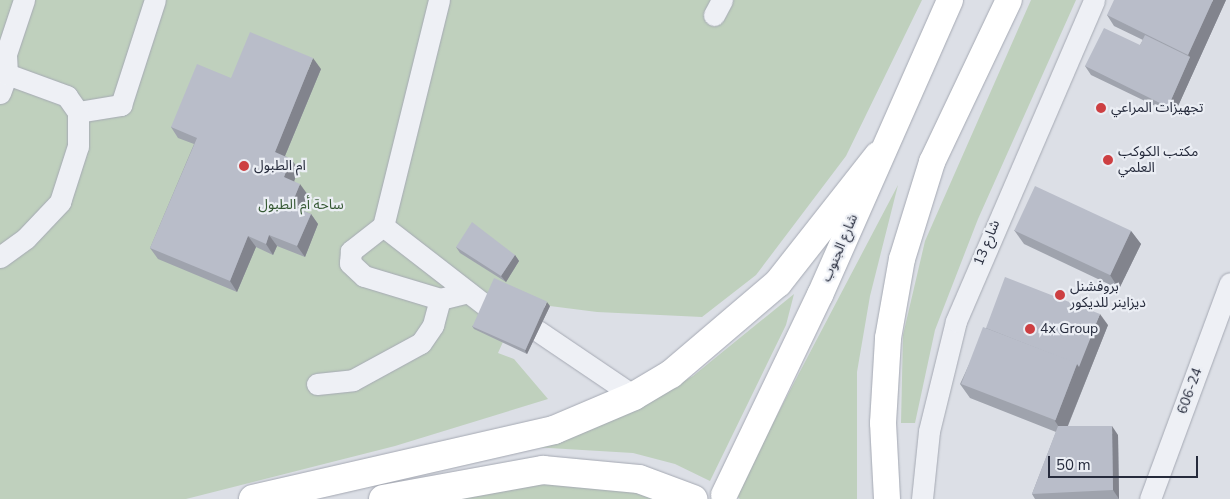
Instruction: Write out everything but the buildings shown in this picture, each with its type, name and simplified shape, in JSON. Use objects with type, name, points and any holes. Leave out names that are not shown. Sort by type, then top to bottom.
[{"type":"highway","points":[[253,499],[554,430],[634,396],[671,374],[778,283],[878,156]]},
{"type":"highway","points":[[383,499],[543,470],[639,479],[693,499]]},
{"type":"main road","name":"شارع الجنوب","points":[[724,495],[820,295],[878,156],[950,0]]},
{"type":"main road","points":[[887,499],[883,423],[888,338],[902,259],[932,162],[1009,0]]},
{"type":"street","points":[[0,257],[26,238],[60,202],[78,146],[78,112],[67,96],[4,83],[6,54],[24,0]]},
{"type":"street","points":[[78,112],[121,105],[155,0]]},
{"type":"street","points":[[439,0],[383,226],[351,251],[350,263],[364,276],[440,299],[464,293]]},
{"type":"street","name":"شارع 13","points":[[922,499],[929,431],[956,320],[1094,0]]},
{"type":"street","points":[[383,226],[464,293],[485,305]]},
{"type":"street","name":"606-24","points":[[1150,499],[1230,283]]},
{"type":"street","points":[[317,384],[353,380],[421,343],[433,325],[440,299]]},
{"type":"street","points":[[538,330],[634,396]]},
{"type":"green space","name":"ساحة أم الطبول","points":[[0,0],[922,0],[846,156],[756,275],[702,317],[597,312],[550,306],[533,298],[519,306],[498,353],[514,359],[548,399],[395,446],[186,499],[0,499]]},
{"type":"green space","points":[[1031,0],[1076,0],[978,219],[935,330],[915,423],[901,423],[903,335],[925,241]]},
{"type":"green space","points":[[898,185],[870,296],[857,372],[857,499],[740,499],[735,495]]},
{"type":"green space","points":[[794,294],[786,325],[710,481],[675,464],[633,453],[532,447],[631,411],[693,376]]},
{"type":"green space","points":[[547,484],[631,491],[653,499],[437,499],[486,487]]},
{"type":"place","name":"تجهيزات المراعي","points":[[1101,108]]},
{"type":"place","name":"مكتب الكوكب العلمي","points":[[1108,160]]},
{"type":"place","name":"ام الطبول","points":[[244,166]]},
{"type":"place","name":"بروفشنل ديزاينر للديكور","points":[[1060,295]]},
{"type":"place","name":"4x Group","points":[[1030,329]]}]
